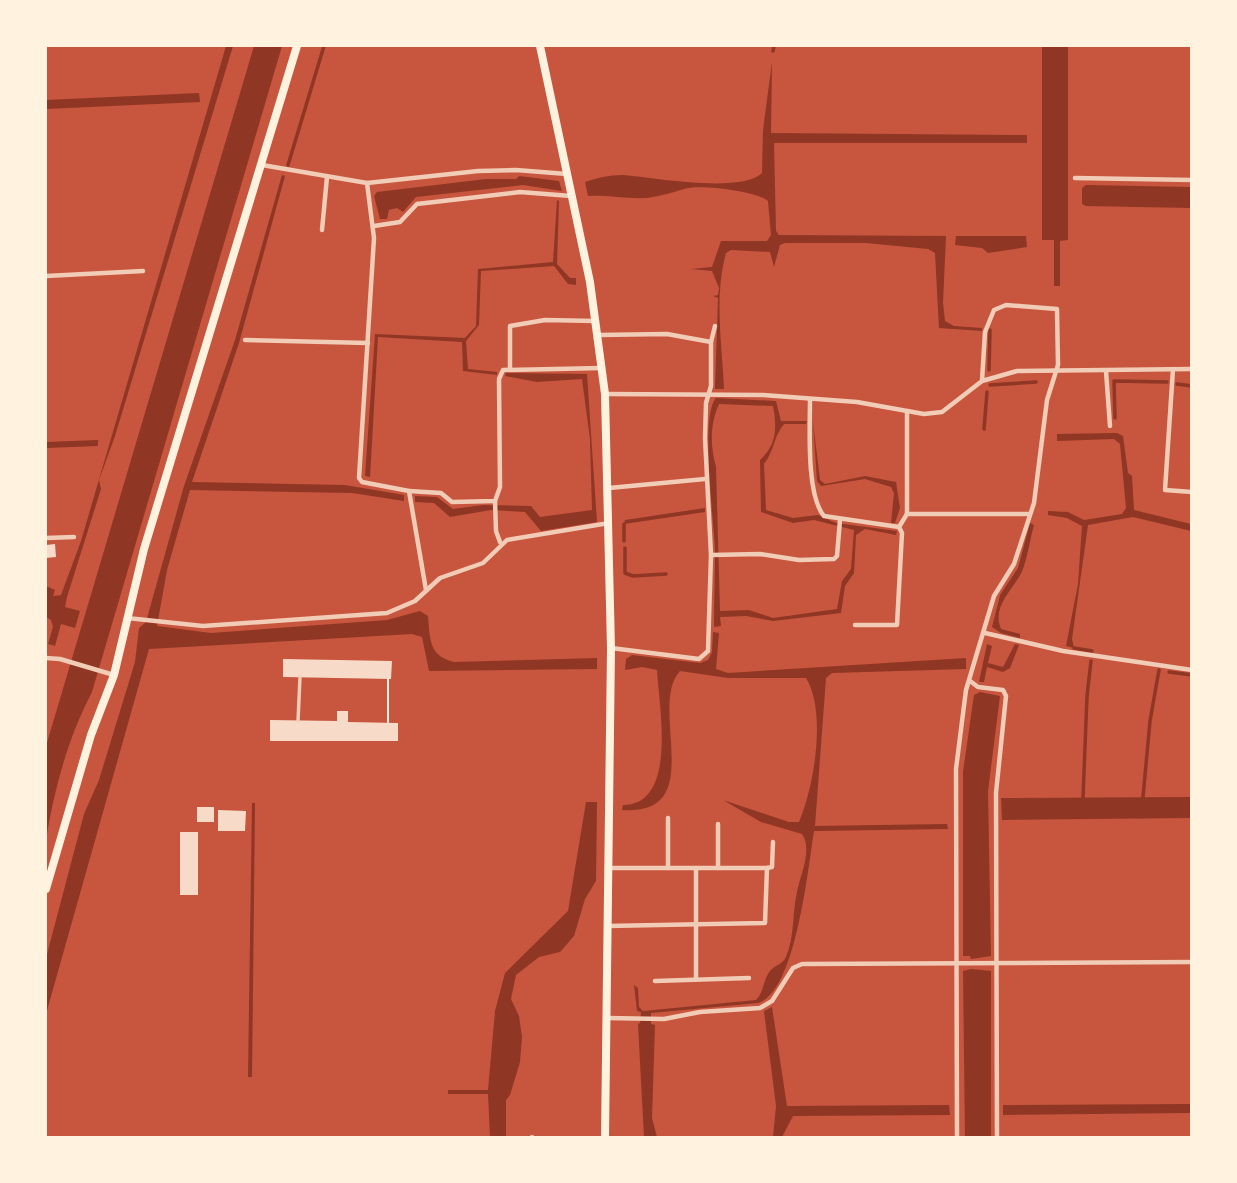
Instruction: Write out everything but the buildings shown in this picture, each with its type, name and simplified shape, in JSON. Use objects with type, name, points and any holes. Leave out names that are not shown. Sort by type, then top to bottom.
[{"type":"main road","points":[[46,890],[91,735],[114,675],[126,618],[297,46]]},
{"type":"main road","points":[[540,46],[573,196],[596,321],[605,394],[611,648],[605,1138]]},
{"type":"street","points":[[262,165],[367,183],[478,171],[516,170],[569,175]]},
{"type":"street","points":[[322,230],[327,177]]},
{"type":"street","points":[[1075,178],[1192,180]]},
{"type":"street","points":[[367,183],[374,226],[359,478],[362,482],[409,491],[440,493],[452,502],[495,501]]},
{"type":"street","points":[[374,226],[400,222],[418,204],[520,192],[573,196]]},
{"type":"street","points":[[46,276],[143,271]]},
{"type":"street","points":[[957,1138],[956,769],[970,681],[994,596],[1014,564],[1034,503],[1047,400],[1058,365],[1058,309],[1006,305],[994,310],[985,332],[982,381]]},
{"type":"street","points":[[510,369],[510,326],[545,320],[596,321]]},
{"type":"street","points":[[611,648],[699,659],[708,651],[711,555],[705,479],[711,342],[715,326]]},
{"type":"street","points":[[598,335],[667,334],[711,342]]},
{"type":"street","points":[[245,340],[368,343]]},
{"type":"street","points":[[126,618],[203,626],[246,625],[387,613],[415,601],[440,578],[492,557],[500,542],[495,501],[500,487],[499,379],[503,370],[602,368]]},
{"type":"street","points":[[1173,369],[1165,490],[1192,492]]},
{"type":"street","points":[[605,394],[810,399],[924,414],[942,412],[982,381],[1017,371],[1192,369]]},
{"type":"street","points":[[1106,371],[1110,426]]},
{"type":"street","points":[[810,399],[812,465],[819,511],[824,516],[840,521],[899,527]]},
{"type":"street","points":[[899,527],[907,514],[907,411]]},
{"type":"street","points":[[609,488],[705,479]]},
{"type":"street","points":[[409,491],[426,591]]},
{"type":"street","points":[[907,514],[1030,513]]},
{"type":"street","points":[[711,555],[760,554],[799,560],[834,559],[840,521]]},
{"type":"street","points":[[500,542],[610,523]]},
{"type":"street","points":[[855,625],[897,625],[902,533],[899,527]]},
{"type":"street","points":[[46,538],[74,537]]},
{"type":"street","points":[[985,633],[1062,651],[1192,670]]},
{"type":"street","points":[[46,658],[65,660],[114,675]]},
{"type":"street","points":[[298,721],[300,677]]},
{"type":"street","points":[[970,681],[978,687],[1003,690],[1006,696],[996,793],[997,1138]]},
{"type":"street","points":[[668,818],[668,868]]},
{"type":"street","points":[[718,824],[718,868]]},
{"type":"street","points":[[608,868],[767,868],[772,867],[772,842]]},
{"type":"street","points":[[696,868],[696,979]]},
{"type":"street","points":[[607,926],[765,923],[767,868]]},
{"type":"street","points":[[606,1018],[656,1019],[760,1008],[772,1001],[793,968],[802,964],[1192,962]]},
{"type":"street","points":[[654,981],[749,978]]},
{"type":"path","points":[[388,679],[388,722]]},
{"type":"shaded area","points":[[226,46],[233,46],[115,436],[99,480],[101,489],[67,597],[65,607],[80,611],[75,628],[61,624],[55,646],[48,644],[53,627],[51,620],[46,617],[46,586],[55,590],[53,596],[61,595],[81,541]]},
{"type":"shaded area","points":[[254,46],[282,46],[92,692],[63,764],[46,840],[46,746]]},
{"type":"shaded area","points":[[1042,46],[1068,46],[1068,240],[1060,241],[1060,286],[1054,286],[1054,240],[1042,240]]},
{"type":"shaded area","points":[[772,62],[771,133],[1027,135],[1027,143],[774,143],[776,231],[779,235],[946,236],[943,303],[945,321],[954,326],[982,328],[982,331],[939,328],[935,253],[928,249],[866,243],[785,243],[780,245],[774,267],[770,252],[731,250],[726,253],[720,286],[724,389],[715,389],[718,298],[713,296],[718,295],[719,288],[712,271],[691,269],[712,267],[721,241],[767,241],[771,235],[768,201],[740,191],[702,187],[647,198],[588,196],[585,182],[622,175],[716,183],[751,179],[762,173],[763,130]]},
{"type":"shaded area","points":[[199,93],[200,102],[46,109],[46,100]]},
{"type":"shaded area","points":[[282,175],[285,176],[239,343],[192,482],[345,485],[404,495],[404,501],[352,493],[190,490],[167,570],[157,626],[211,633],[387,620],[420,611],[428,616],[435,651],[454,662],[597,658],[597,669],[429,671],[422,637],[412,634],[149,649],[46,1014],[46,958],[84,814],[99,780],[135,662],[139,628],[146,622],[184,486],[235,340]]},
{"type":"shaded area","points":[[519,176],[559,181],[562,191],[523,185],[416,197],[403,212],[397,208],[389,210],[387,219],[380,219],[374,196],[377,192],[486,179],[516,179]]},
{"type":"shaded area","points":[[1086,185],[1191,187],[1191,208],[1086,206],[1082,204],[1082,188]]},
{"type":"shaded area","points":[[557,200],[557,264],[570,278],[576,278],[576,285],[568,284],[554,266],[481,271],[479,325],[466,341],[468,369],[497,372],[497,375],[463,371],[462,342],[378,337],[370,477],[365,476],[375,334],[465,338],[476,326],[478,269],[553,262]]},
{"type":"shaded area","points":[[956,236],[1026,236],[1027,247],[988,253],[982,248],[955,245]]},
{"type":"shaded area","points":[[506,373],[587,374],[597,522],[541,531],[525,512],[491,510],[450,517],[434,503],[415,502],[415,496],[437,497],[453,509],[483,505],[531,506],[540,517],[592,510],[590,439],[582,379],[537,382],[505,376]]},
{"type":"shaded area","points":[[716,398],[776,401],[781,421],[807,421],[806,424],[784,424],[778,433],[764,464],[766,510],[793,518],[818,515],[836,523],[897,531],[896,535],[865,529],[856,535],[854,573],[845,586],[841,613],[773,621],[746,616],[720,617],[721,626],[714,627],[715,550],[708,447],[711,409]],"holes":[[[719,404],[773,406],[773,442],[760,460],[761,512],[793,523],[814,520],[854,530],[851,569],[842,581],[837,609],[773,618],[749,610],[720,611],[716,467],[712,443],[714,419]]]},
{"type":"shaded area","points":[[813,422],[820,480],[825,484],[865,476],[896,482],[900,508],[895,523],[891,523],[894,493],[891,487],[865,479],[821,486],[817,481]]},
{"type":"shaded area","points":[[1117,433],[1123,436],[1128,473],[1132,476],[1134,510],[1191,524],[1191,531],[1133,517],[1088,525],[1072,639],[1074,648],[1066,646],[1078,584],[1082,526],[1067,518],[1048,515],[1048,511],[1068,512],[1084,520],[1122,514],[1126,508],[1120,444],[1114,439],[1057,441],[1057,434]]},
{"type":"shaded area","points":[[98,440],[98,446],[46,448],[46,442]]},
{"type":"shaded area","points":[[705,508],[705,512],[624,524],[625,520]]},
{"type":"shaded area","points":[[1030,523],[1034,525],[1023,569],[999,612],[1001,629],[1020,634],[1020,638],[1001,633],[992,627],[1000,595],[1018,568]]},
{"type":"shaded area","points":[[713,632],[719,633],[716,669],[728,673],[966,658],[966,669],[832,673],[826,678],[815,826],[947,824],[948,829],[814,831],[804,899],[791,954],[782,977],[771,994],[758,1003],[651,1013],[651,1024],[655,1025],[652,1118],[657,1137],[644,1137],[638,1024],[641,1012],[637,1011],[634,985],[638,988],[639,1007],[643,1011],[756,1000],[768,975],[785,959],[789,949],[795,900],[806,855],[802,834],[761,822],[723,800],[789,822],[799,822],[809,790],[816,750],[816,710],[806,678],[728,678],[680,671],[672,688],[669,709],[672,756],[670,778],[664,796],[648,807],[622,810],[623,805],[640,801],[652,789],[658,772],[662,729],[657,670],[642,667],[625,670],[626,659],[632,655],[700,663],[708,660],[712,652]]},
{"type":"shaded area","points":[[987,644],[992,646],[988,663],[1003,667],[1015,644],[1019,645],[1010,668],[1003,672],[987,667],[984,682],[979,682]]},
{"type":"shaded area","points":[[980,692],[1000,696],[988,791],[991,956],[971,959],[970,956],[963,956],[963,772],[974,695]]},
{"type":"shaded area","points":[[1191,797],[1191,818],[1002,820],[1001,798]]},
{"type":"shaded area","points":[[586,802],[597,802],[596,881],[585,899],[574,936],[560,952],[539,957],[516,975],[511,999],[519,1016],[522,1037],[520,1062],[506,1100],[506,1137],[490,1137],[488,1094],[448,1094],[448,1090],[488,1090],[495,1011],[505,973],[568,911]]},
{"type":"shaded area","points":[[252,803],[255,803],[252,1077],[248,1077]]},
{"type":"shaded area","points":[[963,971],[991,971],[991,1137],[965,1137]]},
{"type":"shaded area","points":[[772,1007],[787,1106],[949,1105],[950,1115],[793,1116],[782,1137],[773,1137],[776,1106],[764,1011]]},
{"type":"shaded area","points":[[1191,1104],[1191,1113],[1003,1115],[1003,1105]]},
{"type":"waterway","points":[[288,165],[324,46]]},
{"type":"waterway","points":[[773,51],[774,46]]},
{"type":"waterway","points":[[989,370],[990,330]]},
{"type":"waterway","points":[[1115,418],[1114,381],[1167,382]]},
{"type":"waterway","points":[[990,385],[1036,382]]},
{"type":"waterway","points":[[1177,384],[1192,386]]},
{"type":"waterway","points":[[984,429],[987,392]]},
{"type":"waterway","points":[[624,524],[624,541]]},
{"type":"waterway","points":[[625,548],[625,573],[633,576],[666,574]]},
{"type":"waterway","points":[[1074,648],[1092,651]]},
{"type":"waterway","points":[[1083,798],[1091,661]]},
{"type":"waterway","points":[[1143,797],[1150,721],[1159,670]]},
{"type":"waterway","points":[[1169,672],[1192,675]]}]
